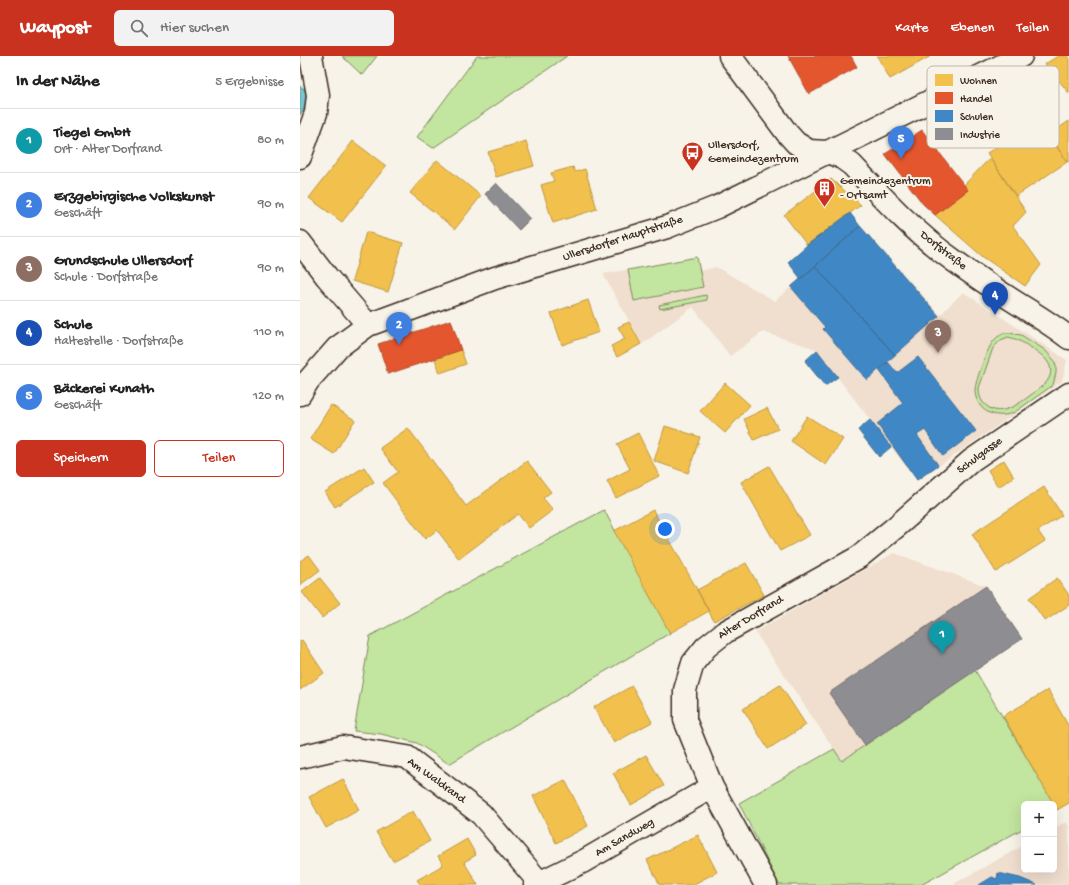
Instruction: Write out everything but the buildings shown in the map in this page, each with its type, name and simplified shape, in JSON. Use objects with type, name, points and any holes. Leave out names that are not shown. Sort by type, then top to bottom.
[{"type":"street","points":[[300,157],[316,113],[318,95],[311,56]]},
{"type":"street","name":"Dorfstraße","points":[[730,56],[796,143],[809,150],[827,152],[841,157],[852,165],[910,225],[953,260],[1058,329],[1069,338]]},
{"type":"street","name":"Ullersdorfer Hauptstraße","points":[[1002,66],[1022,56]]},
{"type":"street","name":"Ullersdorfer Hauptstraße","points":[[300,394],[308,381],[337,348],[368,325],[495,278],[667,227],[717,207],[782,176],[927,103]]},
{"type":"street","points":[[300,242],[327,277],[368,325]]},
{"type":"street","name":"Schulgasse","points":[[898,526],[972,460],[1069,394]]},
{"type":"street","name":"Alter Dorfrand","points":[[766,885],[712,787],[685,720],[685,690],[692,663],[706,647],[725,632],[859,556],[898,526]]},
{"type":"street","name":"Am Waldrand","points":[[300,757],[343,747],[407,757],[481,814],[537,884]]},
{"type":"street","name":"Am Sandweg","points":[[537,884],[584,861],[712,787]]},
{"type":"shaded area","points":[[861,226],[940,315],[963,292],[1067,360],[1062,381],[917,481],[816,349],[763,332],[730,356],[693,307],[642,344],[603,274],[697,257],[700,271],[716,267],[775,301]]},
{"type":"shaded area","points":[[894,553],[986,586],[1022,639],[842,761],[755,632]]},
{"type":"shaded area","points":[[1066,822],[1069,827],[1069,885],[952,885],[1021,847],[1021,873],[1057,873],[1057,826]]},
{"type":"green space","points":[[342,56],[377,56],[362,75]]},
{"type":"green space","points":[[477,56],[567,56],[433,148],[417,137]]},
{"type":"green space","points":[[697,257],[703,287],[634,301],[628,270]]},
{"type":"green space","points":[[706,295],[707,300],[660,309],[659,305]]},
{"type":"green space","points":[[1004,333],[1021,335],[1045,350],[1054,360],[1056,373],[1053,385],[1015,412],[995,415],[984,410],[980,405],[975,388],[987,352],[993,341]],"holes":[[[1008,337],[1018,340],[1043,356],[1049,364],[1051,373],[1045,384],[1018,404],[1010,408],[995,410],[988,407],[982,401],[979,388],[993,348],[1001,340]]]},
{"type":"green space","points":[[604,510],[670,633],[449,764],[417,743],[381,734],[354,731],[370,636]]},
{"type":"green space","points":[[975,670],[1052,801],[1021,801],[1021,830],[921,885],[779,885],[739,803],[834,749],[842,761]]},
{"type":"water","points":[[300,86],[307,91],[308,102],[300,115]]},
{"type":"place","name":"Bäckerei Kunath","points":[[901,159]]},
{"type":"place","name":"Ullersdorf, Gemeindezentrum","points":[[693,172]]},
{"type":"place","name":"Gemeindezentrum - Ortsamt","points":[[824,208]]},
{"type":"place","name":"Schule","points":[[995,315]]},
{"type":"place","name":"Erzgebirgische Volkskunst","points":[[399,345]]},
{"type":"place","name":"Grundschule Ullersdorf","points":[[938,353]]},
{"type":"place","name":"Tiegel GmbH","points":[[942,654]]}]
